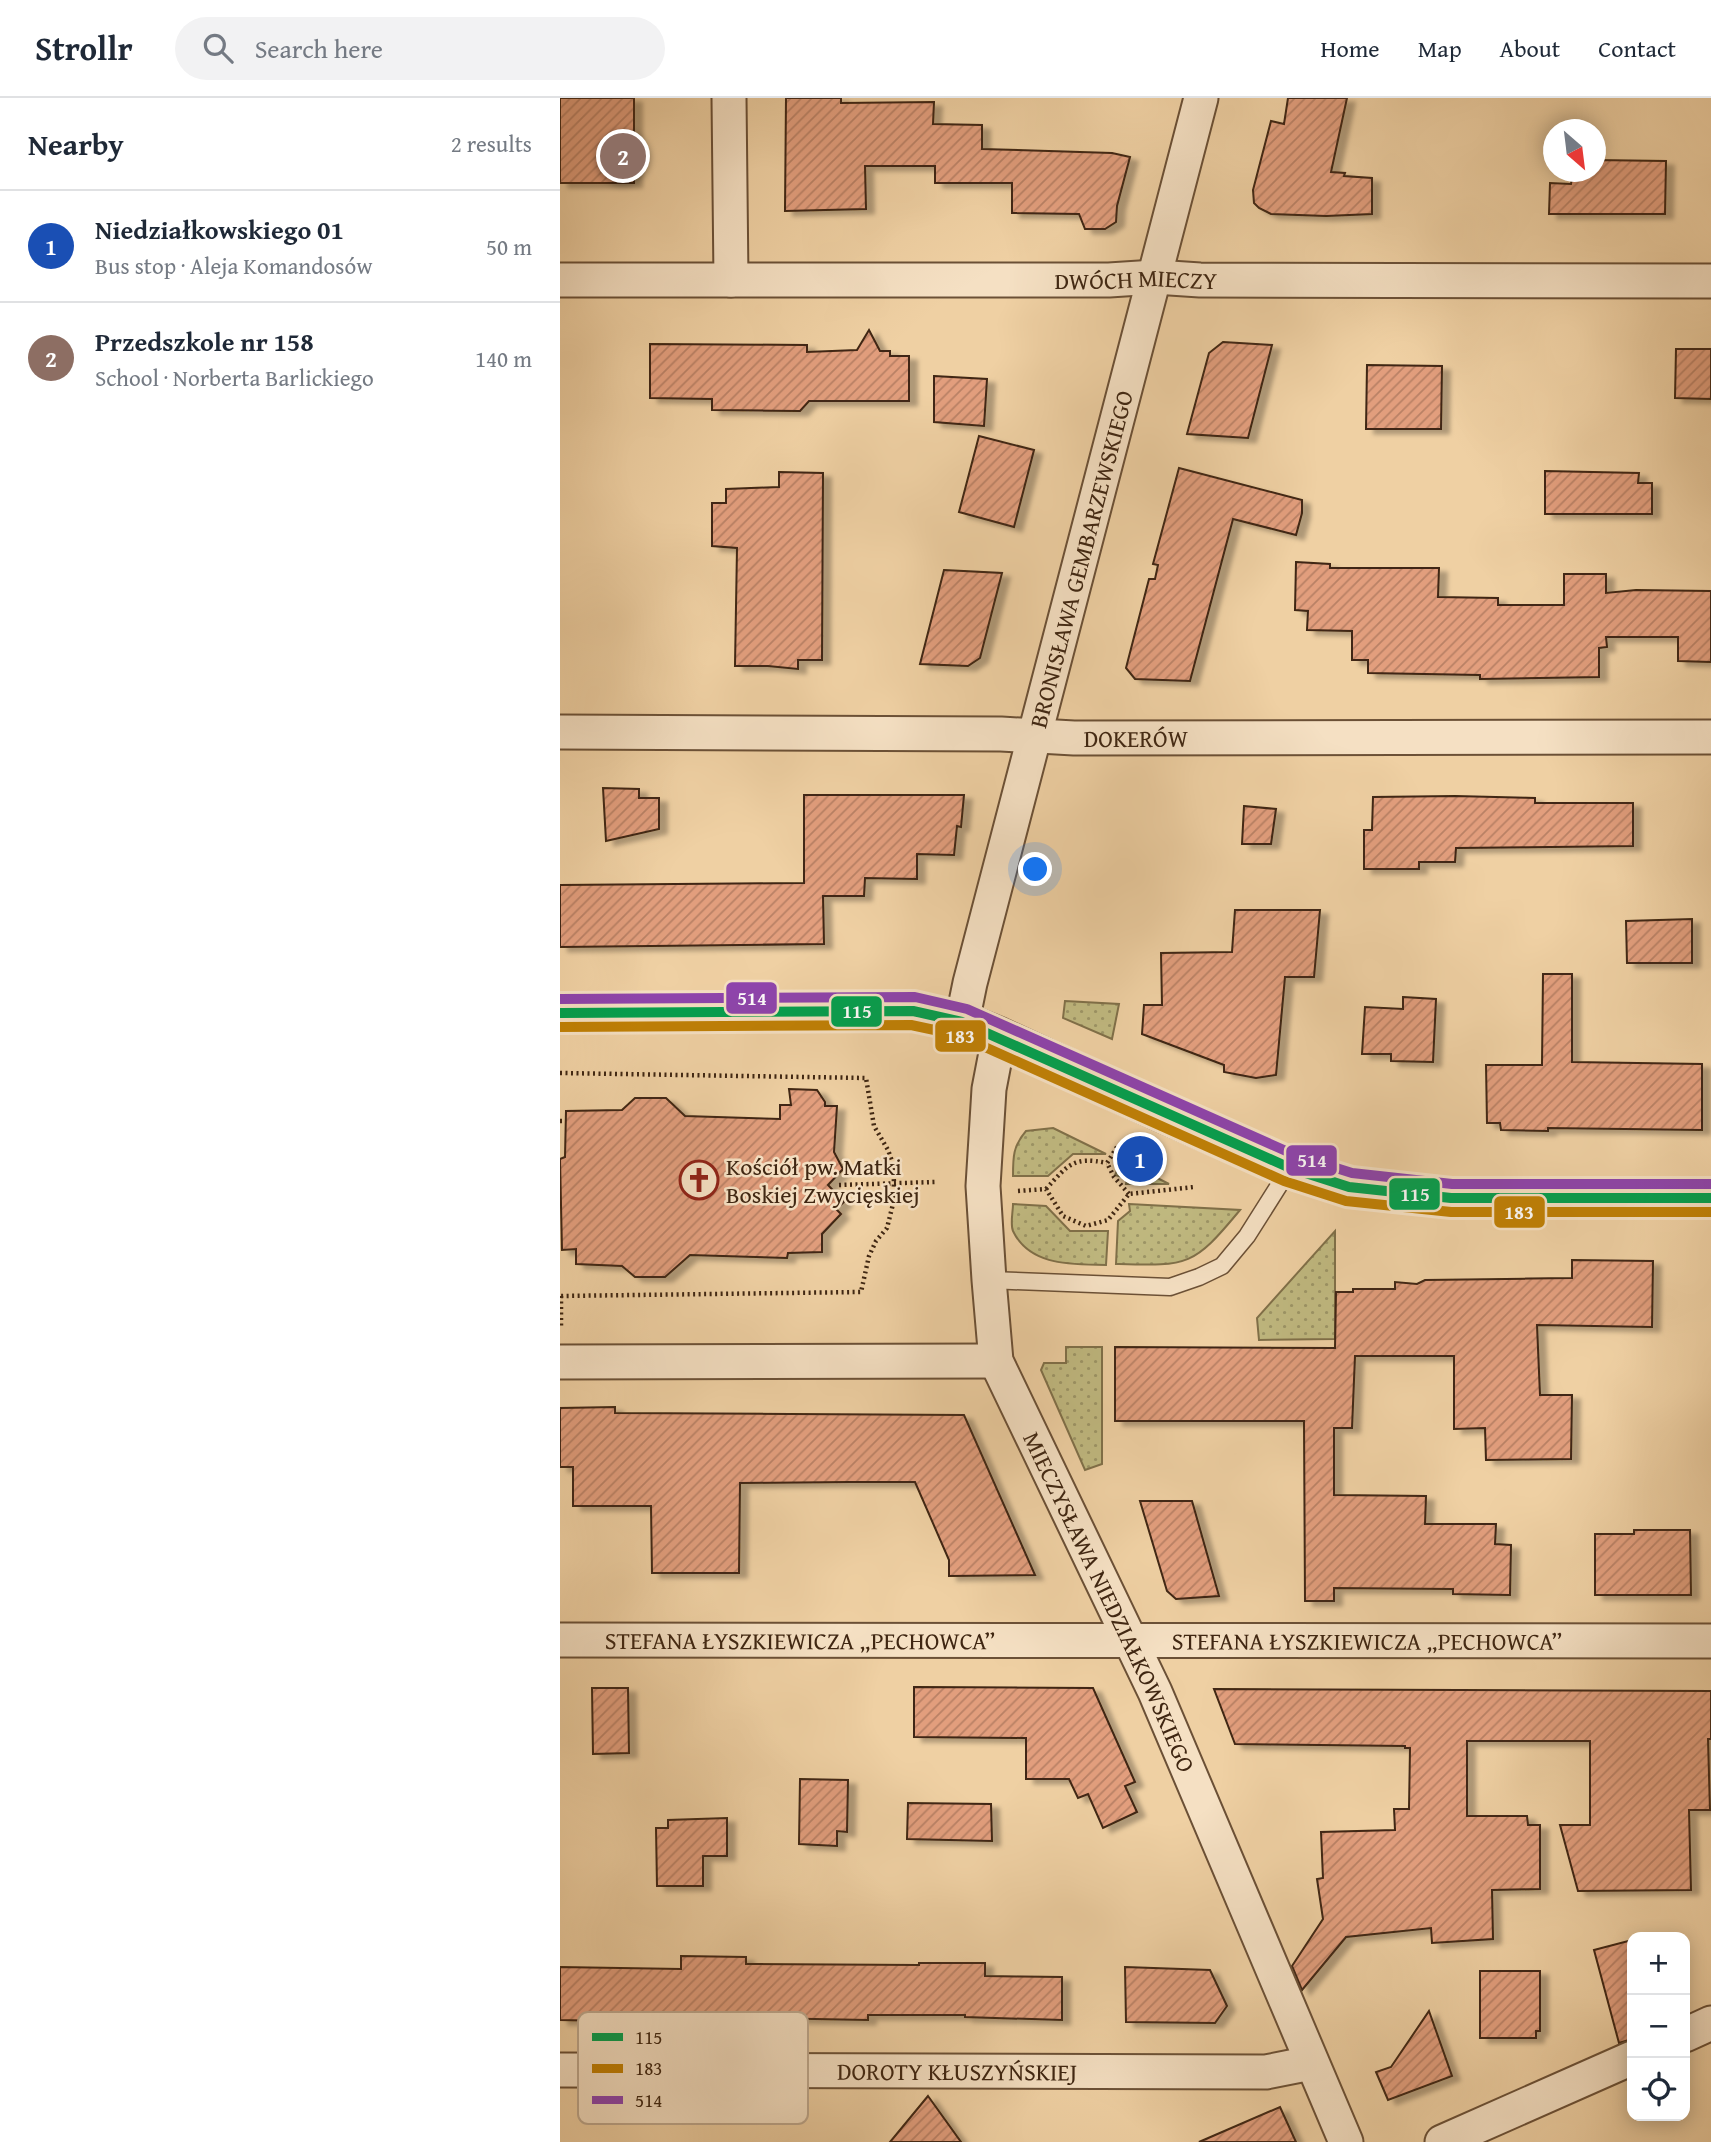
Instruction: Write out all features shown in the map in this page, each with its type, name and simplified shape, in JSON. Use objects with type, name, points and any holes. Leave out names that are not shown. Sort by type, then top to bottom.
[{"type":"street","points":[[729,98],[731,280]]},
{"type":"street","name":"BRONISŁAWA GEMBARZEWSKIEGO","points":[[962,1022],[1033,737],[1201,98]]},
{"type":"street","name":"DWÓCH MIECZY","points":[[560,280],[1155,278],[1711,281]]},
{"type":"street","name":"DOKERÓW","points":[[560,732],[1001,734],[1033,737],[1711,737]]},
{"type":"street","points":[[560,1013],[913,1011],[962,1022],[1290,1168],[1349,1187],[1451,1198],[1711,1198]]},
{"type":"street","name":"MIECZYSŁAWA NIEDZIAŁKOWSKIEGO","points":[[999,1037],[989,1089],[983,1186],[996,1361],[1131,1641],[1346,2142]]},
{"type":"street","points":[[560,1362],[996,1361]]},
{"type":"street","name":"STEFANA ŁYSZKIEWICZA „PECHOWCA”","points":[[560,1640],[1711,1641]]},
{"type":"street","points":[[1690,2033],[1711,2024]]},
{"type":"street","points":[[1442,2142],[1627,2060]]},
{"type":"street","name":"DOROTY KŁUSZYŃSKIEJ","points":[[808,2071],[1266,2072],[1311,2063]]},
{"type":"street","name":"DOROTY KŁUSZYŃSKIEJ","points":[[560,2070],[578,2070]]},
{"type":"lane","points":[[989,1280],[1170,1287],[1199,1277],[1222,1266],[1247,1236],[1290,1168]]},
{"type":"path","points":[[560,1073],[866,1078],[874,1125],[893,1164],[894,1183],[894,1204],[887,1228],[876,1241],[869,1256],[861,1292],[560,1296]]},
{"type":"path","points":[[1107,1163],[1117,1147]]},
{"type":"path","points":[[1014,1191],[1046,1189],[1069,1164],[1086,1159],[1107,1163]]},
{"type":"path","points":[[1107,1163],[1114,1177],[1129,1194]]},
{"type":"path","points":[[839,1185],[934,1182]]},
{"type":"path","points":[[1046,1189],[1063,1216],[1086,1226],[1108,1220],[1129,1194],[1194,1187]]},
{"type":"shaded area","points":[[1065,1001],[1119,1004],[1112,1039],[1063,1018]]},
{"type":"shaded area","points":[[1053,1128],[1106,1154],[1073,1154],[1048,1176],[1013,1176],[1015,1152],[1026,1131]]},
{"type":"shaded area","points":[[1122,1160],[1169,1184],[1126,1184],[1127,1178],[1115,1175]]},
{"type":"shaded area","points":[[1013,1204],[1046,1206],[1070,1231],[1108,1231],[1106,1265],[1054,1261],[1030,1251],[1013,1231]]},
{"type":"shaded area","points":[[1129,1204],[1240,1210],[1211,1243],[1187,1259],[1174,1263],[1116,1264],[1118,1221],[1130,1211]]},
{"type":"shaded area","points":[[1335,1231],[1335,1339],[1259,1340],[1257,1318]]},
{"type":"shaded area","points":[[1066,1347],[1102,1347],[1102,1464],[1085,1470],[1041,1370],[1044,1363],[1066,1363]]},
{"type":"building","points":[[560,98],[634,98],[634,183],[560,183]]},
{"type":"building","points":[[786,98],[841,98],[841,103],[934,102],[933,124],[982,125],[982,149],[1112,153],[1130,157],[1117,206],[1116,222],[1105,229],[1085,229],[1079,214],[1012,213],[1012,183],[935,183],[935,166],[865,166],[866,209],[785,211]]},
{"type":"building","points":[[1288,98],[1347,98],[1331,172],[1372,178],[1372,214],[1271,214],[1254,203],[1253,190],[1271,121],[1284,124]]},
{"type":"building","points":[[1606,160],[1666,161],[1665,214],[1549,214],[1550,183],[1606,182]]},
{"type":"building","points":[[869,330],[880,351],[890,351],[890,356],[909,356],[909,401],[809,401],[800,411],[712,410],[712,399],[650,398],[650,344],[807,345],[807,352],[857,350]]},
{"type":"building","points":[[1223,342],[1272,345],[1248,438],[1187,434],[1209,353]]},
{"type":"building","points":[[1676,349],[1711,349],[1711,399],[1675,398]]},
{"type":"building","points":[[1367,365],[1442,366],[1441,429],[1366,429]]},
{"type":"building","points":[[934,376],[987,379],[984,426],[934,422]]},
{"type":"building","points":[[979,436],[1034,450],[1014,527],[959,512]]},
{"type":"building","points":[[1179,468],[1302,500],[1302,513],[1296,535],[1233,519],[1190,681],[1135,679],[1126,668],[1149,579],[1155,579],[1158,565],[1153,564]]},
{"type":"building","points":[[1545,471],[1639,473],[1638,483],[1652,483],[1652,514],[1545,514]]},
{"type":"building","points":[[779,472],[823,473],[822,660],[798,660],[798,669],[735,666],[737,548],[712,546],[712,503],[726,503],[726,489],[779,487]]},
{"type":"building","points":[[1296,562],[1330,564],[1330,568],[1439,568],[1438,597],[1498,598],[1498,605],[1564,605],[1564,574],[1606,574],[1606,593],[1636,590],[1711,591],[1711,662],[1678,661],[1678,637],[1606,637],[1607,647],[1599,648],[1599,677],[1480,679],[1480,675],[1368,673],[1368,660],[1352,660],[1352,631],[1307,630],[1308,611],[1295,610]]},
{"type":"building","points":[[944,570],[1002,573],[980,658],[968,666],[920,664]]},
{"type":"building","points":[[603,788],[639,789],[639,798],[659,798],[659,829],[606,841]]},
{"type":"building","points":[[804,795],[964,795],[961,827],[957,826],[954,855],[917,854],[917,879],[865,878],[864,896],[823,896],[824,944],[560,947],[560,885],[804,883]]},
{"type":"building","points":[[1373,797],[1535,798],[1535,803],[1633,803],[1633,846],[1456,848],[1455,862],[1419,862],[1419,869],[1364,869],[1364,830],[1372,830]]},
{"type":"building","points":[[1244,806],[1276,809],[1271,844],[1242,844]]},
{"type":"building","points":[[1235,910],[1320,910],[1314,977],[1285,977],[1276,1075],[1256,1078],[1224,1072],[1224,1065],[1142,1034],[1144,1005],[1162,1005],[1161,953],[1232,952]]},
{"type":"building","points":[[1692,919],[1692,963],[1627,963],[1626,921]]},
{"type":"building","points":[[1543,974],[1572,974],[1572,1062],[1702,1064],[1702,1130],[1501,1130],[1500,1123],[1487,1123],[1486,1065],[1542,1065]]},
{"type":"building","points":[[1403,997],[1436,999],[1433,1062],[1391,1061],[1391,1054],[1362,1054],[1365,1007],[1403,1009]]},
{"type":"building","name":"Kościół pw. Matki Boskiej Zwycięskiej","points":[[789,1089],[817,1090],[825,1106],[837,1106],[834,1152],[843,1169],[828,1185],[844,1202],[836,1209],[841,1214],[822,1234],[822,1252],[788,1253],[787,1258],[690,1255],[665,1277],[635,1277],[622,1266],[576,1264],[576,1249],[562,1250],[560,1159],[565,1157],[566,1111],[622,1110],[635,1098],[666,1098],[685,1116],[780,1119],[780,1105],[791,1105]]},
{"type":"building","points":[[1572,1260],[1653,1261],[1652,1327],[1537,1325],[1540,1395],[1572,1395],[1571,1459],[1486,1460],[1485,1428],[1454,1429],[1454,1356],[1355,1356],[1352,1428],[1334,1428],[1334,1495],[1426,1496],[1425,1524],[1496,1524],[1495,1544],[1511,1545],[1510,1595],[1453,1594],[1453,1589],[1334,1588],[1334,1601],[1305,1601],[1304,1421],[1115,1421],[1115,1347],[1335,1348],[1336,1292],[1353,1292],[1353,1289],[1395,1289],[1395,1282],[1417,1284],[1425,1280],[1572,1278]]},
{"type":"building","points":[[615,1407],[615,1413],[964,1415],[1035,1575],[949,1576],[949,1560],[915,1482],[740,1483],[739,1573],[652,1573],[651,1506],[573,1506],[573,1467],[560,1467],[560,1408]]},
{"type":"building","points":[[1140,1501],[1192,1501],[1219,1596],[1176,1599],[1167,1591]]},
{"type":"building","points":[[1634,1530],[1690,1530],[1691,1595],[1595,1595],[1595,1534],[1634,1534]]},
{"type":"building","points":[[914,1687],[1093,1688],[1135,1782],[1125,1786],[1137,1812],[1103,1828],[1088,1794],[1078,1798],[1069,1779],[1026,1779],[1026,1738],[914,1737]]},
{"type":"building","points":[[592,1688],[628,1688],[629,1753],[593,1754]]},
{"type":"building","points":[[1214,1689],[1711,1691],[1711,1739],[1708,1739],[1710,1810],[1689,1810],[1691,1890],[1578,1891],[1560,1825],[1590,1825],[1590,1741],[1467,1741],[1467,1816],[1527,1816],[1528,1825],[1540,1825],[1540,1889],[1492,1890],[1493,1939],[1432,1943],[1431,1928],[1346,1937],[1302,1990],[1292,1966],[1323,1919],[1317,1879],[1323,1878],[1321,1832],[1395,1830],[1394,1809],[1409,1809],[1410,1748],[1235,1744]]},
{"type":"building","points":[[800,1779],[848,1780],[847,1832],[837,1831],[837,1846],[799,1844]]},
{"type":"building","points":[[908,1803],[991,1804],[992,1841],[907,1839]]},
{"type":"building","points":[[727,1818],[727,1856],[703,1856],[703,1886],[657,1886],[656,1828],[668,1828],[668,1820]]},
{"type":"building","points":[[1627,1941],[1627,2041],[1619,2043],[1594,1950]]},
{"type":"building","points":[[681,1956],[746,1957],[746,1964],[985,1963],[985,1976],[1062,1977],[1062,2020],[965,2015],[868,2015],[868,2020],[808,2019],[808,2012],[578,2012],[578,2020],[560,2020],[560,1967],[681,1969]]},
{"type":"building","points":[[1125,1967],[1210,1970],[1227,2006],[1215,2023],[1126,2022]]},
{"type":"building","points":[[1480,1971],[1540,1971],[1540,2031],[1536,2031],[1536,2038],[1480,2038]]},
{"type":"building","points":[[1429,2011],[1452,2076],[1388,2100],[1376,2072],[1391,2067]]},
{"type":"building","points":[[928,2096],[961,2142],[890,2142]]},
{"type":"building","points":[[1280,2107],[1296,2142],[1199,2142]]},
{"type":"transit line","name":"514","points":[[560,999],[915,997],[967,1009],[1295,1155],[1352,1173],[1452,1184],[1711,1184]]},
{"type":"transit line","name":"115","points":[[560,1013],[913,1011],[962,1022],[1290,1168],[1349,1187],[1451,1198],[1711,1198]]},
{"type":"transit line","name":"183","points":[[560,1027],[911,1025],[958,1035],[1284,1181],[1346,1201],[1451,1212],[1711,1212]]},
{"type":"place","name":"Przedszkole nr 158","points":[[623,156]]},
{"type":"place","name":"Niedziałkowskiego 01","points":[[1140,1159]]},
{"type":"place","name":"Kościół pw. Matki Boskiej Zwycięskiej","points":[[699,1180]]}]
